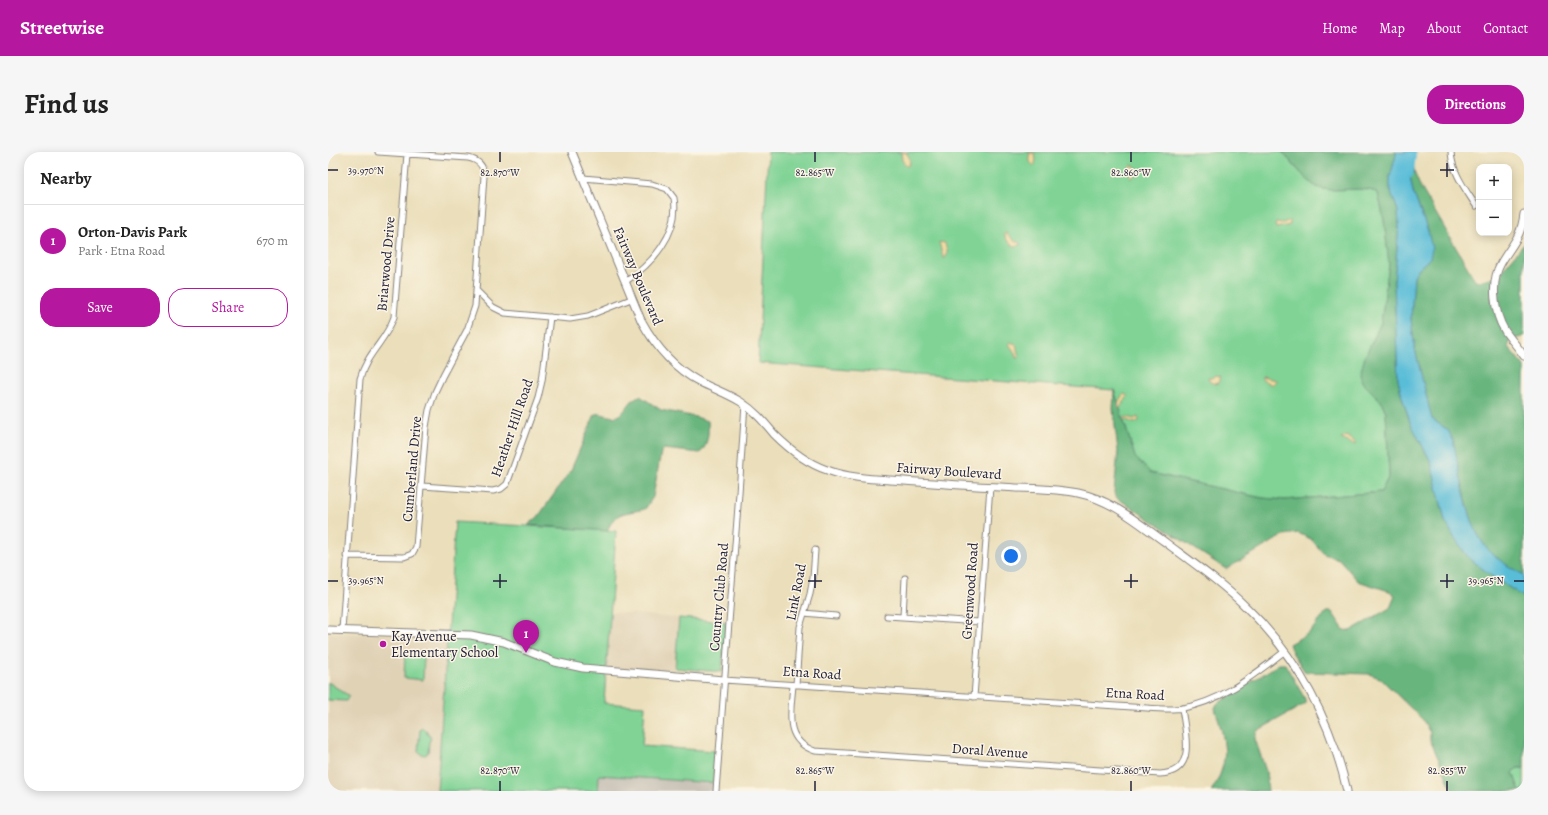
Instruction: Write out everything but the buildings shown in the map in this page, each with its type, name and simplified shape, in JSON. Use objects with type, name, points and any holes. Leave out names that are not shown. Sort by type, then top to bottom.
[{"type":"street","points":[[378,152],[407,154]]},
{"type":"street","name":"Fairway Boulevard","points":[[572,152],[641,320],[653,340],[671,362],[690,376],[745,404],[796,454],[825,470],[848,476],[878,479],[1070,492],[1096,498],[1111,504],[1232,594],[1264,626],[1305,683],[1328,730],[1337,753],[1347,791]]},
{"type":"street","points":[[1452,152],[1456,172],[1476,206]]},
{"type":"street","name":"Cumberland Drive","points":[[346,556],[400,558],[412,554],[415,550],[418,543],[426,427],[429,410],[443,375],[472,318],[476,290],[484,176],[483,169],[480,163],[468,158],[407,154]]},
{"type":"street","name":"Briarwood Drive","points":[[342,630],[346,556],[360,379],[368,359],[387,334],[394,317],[407,154]]},
{"type":"street","points":[[583,178],[652,184],[667,189],[674,198],[675,215],[667,238],[649,262],[625,282]]},
{"type":"street","points":[[1524,214],[1518,238],[1501,262],[1495,284],[1496,308],[1501,323],[1524,356]]},
{"type":"street","points":[[476,290],[488,303],[499,311],[512,314],[570,319],[588,316],[632,298]]},
{"type":"street","name":"Heather Hill Road","points":[[422,486],[493,491],[501,489],[507,484],[538,398],[542,381],[550,317]]},
{"type":"street","name":"Country Club Road","points":[[716,791],[745,404]]},
{"type":"street","name":"Greenwood Road","points":[[974,697],[990,487]]},
{"type":"street","name":"Link Road","points":[[795,685],[800,627],[810,594],[815,550]]},
{"type":"street","points":[[903,616],[905,578]]},
{"type":"street","points":[[804,613],[836,616]]},
{"type":"street","points":[[887,616],[980,622]]},
{"type":"street","name":"Etna Road","points":[[328,630],[447,633],[478,636],[504,642],[555,662],[583,668],[724,680],[1147,708],[1182,708],[1204,703],[1224,694],[1284,652]]},
{"type":"street","name":"Doral Avenue","points":[[795,685],[790,721],[793,735],[802,746],[815,751],[1160,774],[1176,770],[1186,756],[1187,745],[1182,708]]},
{"type":"shaded area","points":[[610,612],[679,618],[673,676],[606,671]]},
{"type":"shaded area","points":[[328,633],[447,636],[437,791],[328,791]]},
{"type":"shaded area","points":[[599,775],[717,784],[717,791],[598,791]]},
{"type":"green space","points":[[768,152],[1282,152],[1306,179],[1321,189],[1363,189],[1378,193],[1384,220],[1389,264],[1381,323],[1365,357],[1362,382],[1381,401],[1386,412],[1389,476],[1381,492],[1285,500],[1262,498],[1151,473],[1135,457],[1114,390],[758,363]]},
{"type":"green space","points":[[1282,152],[1396,152],[1390,177],[1390,189],[1398,211],[1399,226],[1394,282],[1398,380],[1410,422],[1431,462],[1445,521],[1456,540],[1468,557],[1490,575],[1524,597],[1524,768],[1517,768],[1513,773],[1520,791],[1453,791],[1430,740],[1430,733],[1423,720],[1380,678],[1369,674],[1305,672],[1292,652],[1289,644],[1309,633],[1327,612],[1332,612],[1344,630],[1350,631],[1390,608],[1395,596],[1392,592],[1358,581],[1339,559],[1324,554],[1311,539],[1298,533],[1284,535],[1226,569],[1117,498],[1114,493],[1118,451],[1113,408],[1114,390],[1135,457],[1151,473],[1262,498],[1285,500],[1381,492],[1389,476],[1386,412],[1381,401],[1362,382],[1360,374],[1365,357],[1381,323],[1389,264],[1384,220],[1378,193],[1363,189],[1321,189],[1307,179]]},
{"type":"green space","points":[[1411,152],[1415,174],[1420,186],[1476,282],[1501,275],[1504,268],[1524,244],[1524,336],[1509,341],[1508,347],[1524,366],[1524,575],[1504,564],[1486,548],[1473,526],[1448,430],[1432,419],[1429,408],[1415,349],[1411,319],[1414,276],[1418,269],[1430,258],[1428,231],[1413,192],[1410,176]]},
{"type":"green space","points":[[640,396],[661,410],[708,421],[707,438],[703,450],[700,453],[664,449],[661,452],[653,497],[645,509],[618,516],[610,524],[607,531],[528,525],[538,517],[571,470],[595,414],[613,417],[616,416],[622,413],[634,399]]},
{"type":"green space","points":[[455,522],[616,531],[604,703],[645,706],[642,746],[715,751],[713,783],[599,775],[598,791],[437,791]]},
{"type":"green space","points":[[679,618],[726,622],[722,672],[675,668]]},
{"type":"green space","points":[[405,653],[424,654],[423,680],[404,678]]},
{"type":"green space","points":[[1279,664],[1285,664],[1305,699],[1305,704],[1257,731],[1255,739],[1266,771],[1268,791],[1211,791],[1220,775],[1224,762],[1225,750],[1223,735],[1215,708],[1217,704]]},
{"type":"green space","points":[[328,682],[349,696],[346,701],[328,700]]},
{"type":"green space","points":[[422,728],[427,731],[427,734],[429,734],[431,738],[428,753],[425,755],[418,751],[420,730]]},
{"type":"green space","points":[[1517,768],[1524,768],[1524,791],[1520,791],[1513,773]]},
{"type":"sand","points":[[901,152],[905,152],[910,159],[908,166],[906,166],[902,160]]},
{"type":"sand","points":[[1030,153],[1034,153],[1036,159],[1034,166],[1030,162]]},
{"type":"sand","points":[[1132,165],[1137,169],[1132,178],[1129,167]]},
{"type":"sand","points":[[1290,220],[1290,225],[1276,228],[1276,222],[1283,223]]},
{"type":"sand","points":[[1005,233],[1007,233],[1013,240],[1020,243],[1020,245],[1015,246],[1009,243],[1005,237]]},
{"type":"sand","points":[[939,242],[945,243],[947,255],[945,258],[943,258]]},
{"type":"sand","points":[[1010,342],[1016,344],[1019,358],[1016,358],[1015,353],[1009,344]]},
{"type":"sand","points":[[1216,376],[1221,377],[1218,383],[1214,384],[1209,381],[1208,378],[1214,378]]},
{"type":"sand","points":[[1262,377],[1276,381],[1272,385],[1262,380]]},
{"type":"sand","points":[[1124,394],[1128,396],[1119,409],[1119,401]]},
{"type":"sand","points":[[1125,417],[1134,419],[1138,417],[1139,421],[1134,423],[1124,419]]},
{"type":"sand","points":[[1347,436],[1355,442],[1355,445],[1341,439]]},
{"type":"water","points":[[1396,152],[1411,152],[1410,176],[1413,192],[1428,231],[1432,249],[1430,258],[1418,269],[1414,276],[1411,319],[1415,349],[1432,419],[1448,430],[1453,440],[1469,512],[1480,539],[1495,556],[1509,567],[1524,575],[1524,597],[1490,575],[1468,557],[1456,541],[1445,521],[1431,462],[1410,422],[1402,397],[1398,380],[1394,282],[1399,226],[1398,211],[1390,189],[1390,177]]},
{"type":"waterway","points":[[1409,174],[1412,152]]},
{"type":"place","name":"Kay Avenue Elementary School","points":[[383,644]]},
{"type":"place","name":"Orton-Davis Park","points":[[526,653]]}]
